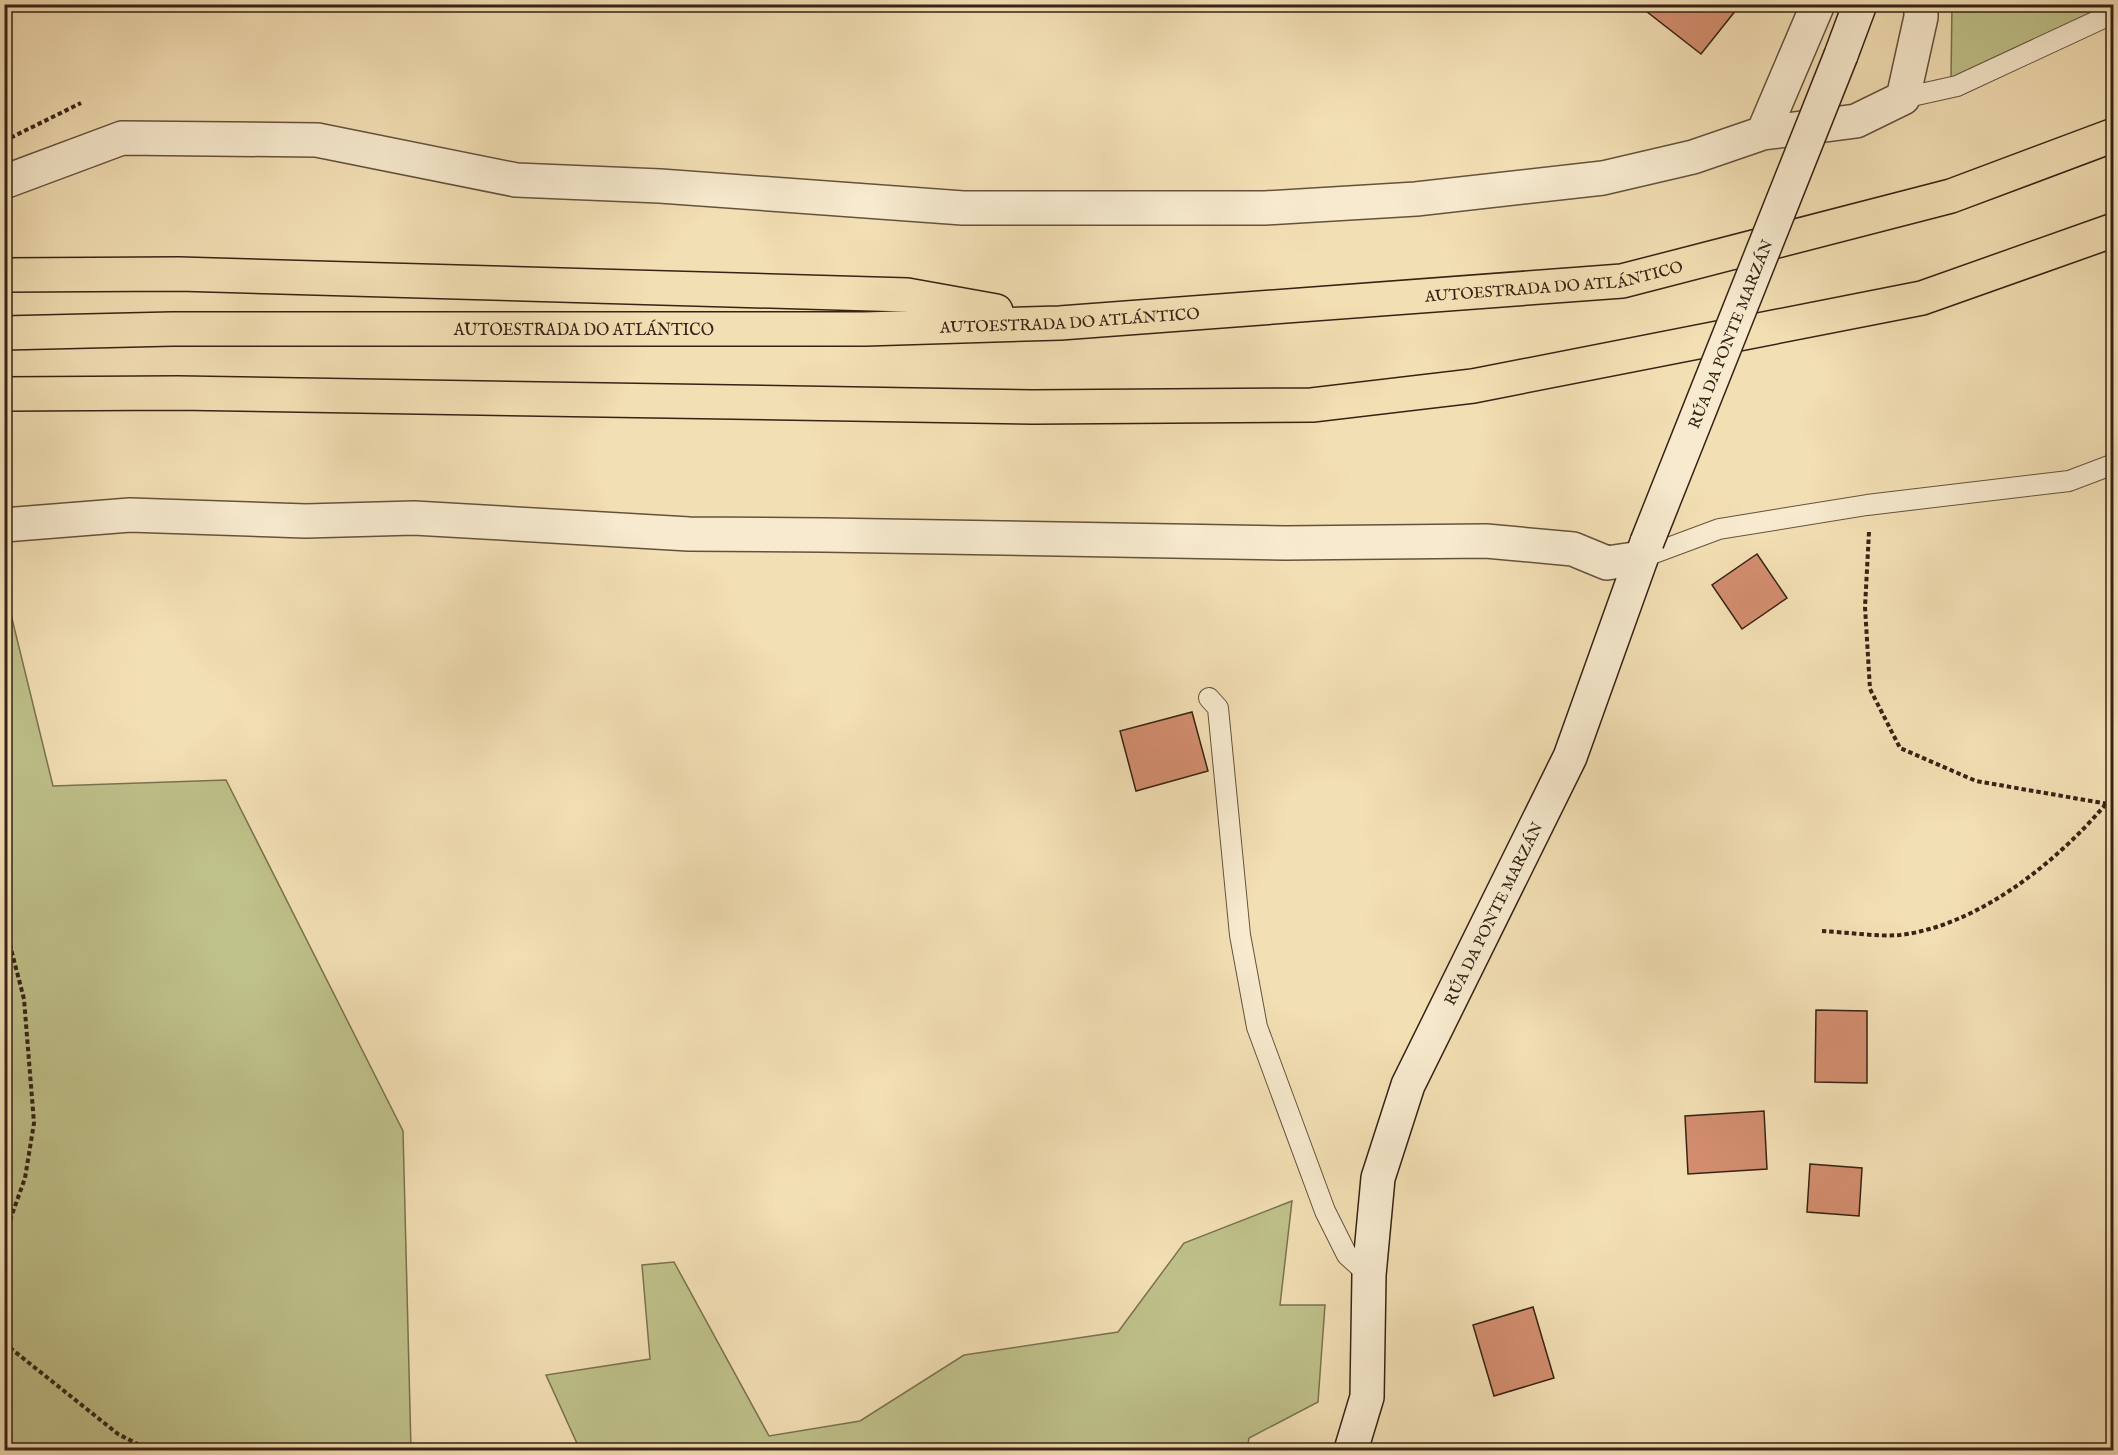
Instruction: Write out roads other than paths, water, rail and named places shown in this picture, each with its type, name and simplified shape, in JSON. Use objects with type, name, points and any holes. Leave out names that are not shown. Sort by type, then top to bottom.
[{"type":"highway","name":"AUTOESTRADA DO ATLÁNTICO","points":[[4,333],[172,329],[865,329],[1060,323],[1622,281],[1951,196],[2114,135]]},
{"type":"highway","points":[[4,394],[178,393],[1033,407],[1312,405],[1473,386],[1922,298],[2114,230]]},
{"type":"highway","points":[[4,275],[179,274],[908,295],[1060,323]]},
{"type":"street","points":[[1763,133],[1818,4]]},
{"type":"street","name":"RÚA DA PONTE MARZÁN","points":[[1352,1450],[1367,1397],[1369,1275],[1378,1178],[1408,1085],[1570,757],[1644,550],[1860,4]]},
{"type":"street","points":[[4,182],[122,138],[318,140],[516,180],[660,186],[963,208],[1105,210],[1265,208],[1416,199],[1603,178],[1692,156],[1763,133],[1856,121],[1903,98],[1921,17],[1921,4]]},
{"type":"street","points":[[4,525],[130,515],[306,521],[414,518],[689,534],[1285,543],[1486,540],[1573,549],[1607,563],[1644,550]]},
{"type":"lane","points":[[1903,98],[1957,86],[2114,13]]},
{"type":"lane","points":[[1644,550],[1719,529],[1867,505],[2069,481],[2114,464]]},
{"type":"lane","points":[[1209,698],[1218,708],[1240,935],[1257,1027],[1325,1211],[1347,1255],[1369,1275]]}]
